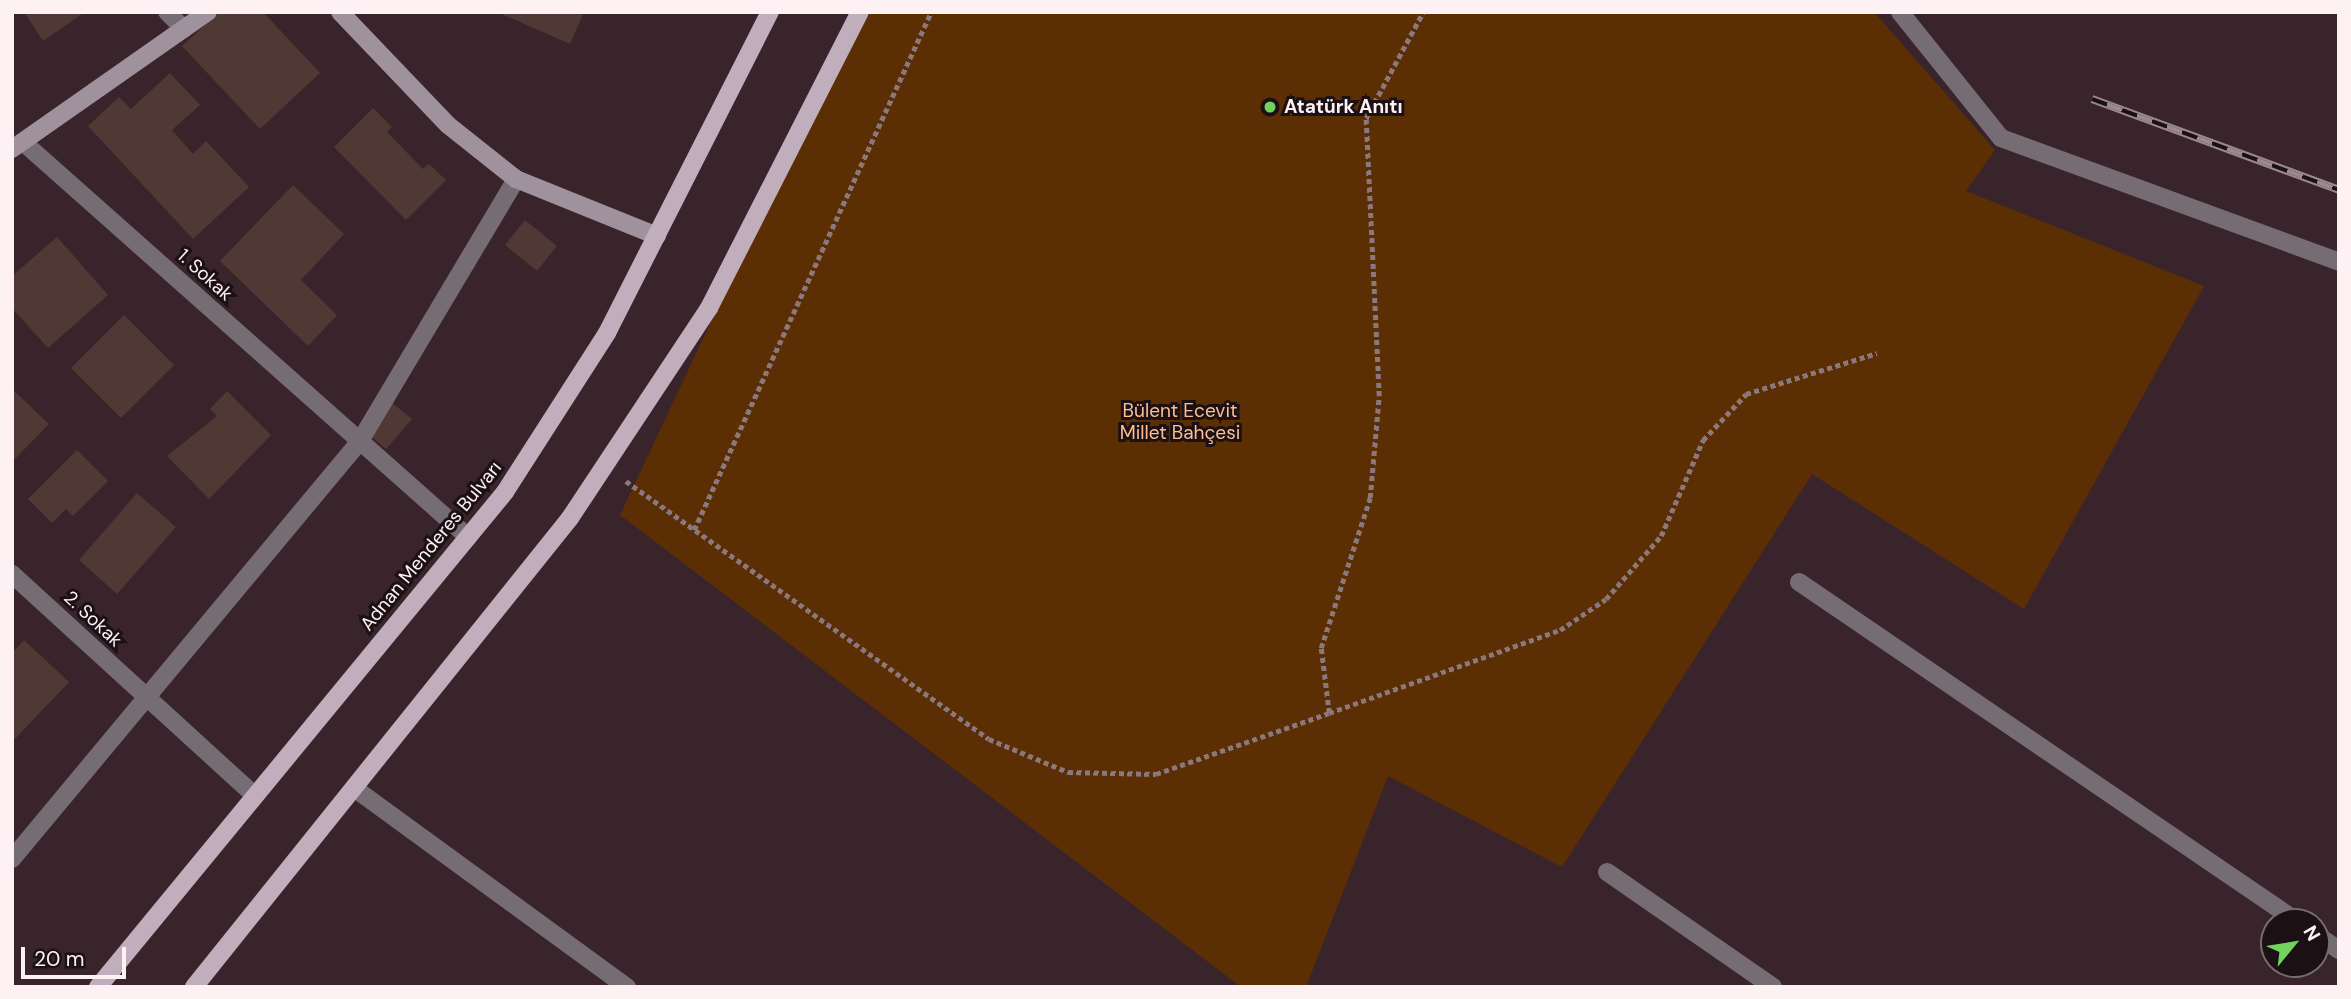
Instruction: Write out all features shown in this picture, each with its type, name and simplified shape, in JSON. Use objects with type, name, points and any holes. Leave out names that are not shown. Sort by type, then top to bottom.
[{"type":"main road","name":"Adnan Menderes Bulvarı","points":[[97,987],[505,492],[607,333],[770,12]]},
{"type":"main road","points":[[194,987],[570,518],[605,467],[709,308],[860,12]]},
{"type":"street","points":[[167,12],[184,29]]},
{"type":"street","points":[[18,146],[208,12]]},
{"type":"street","points":[[340,12],[448,125],[516,179],[657,236]]},
{"type":"street","points":[[1900,12],[2001,138],[2339,262]]},
{"type":"street","name":"1. Sokak","points":[[18,146],[360,440],[468,537]]},
{"type":"street","points":[[12,859],[145,695],[360,440],[516,179]]},
{"type":"street","name":"2. Sokak","points":[[12,574],[255,796]]},
{"type":"street","points":[[1799,582],[2277,908]]},
{"type":"street","points":[[354,788],[627,987]]},
{"type":"street","points":[[1607,872],[1773,987]]},
{"type":"path","points":[[694,530],[930,12]]},
{"type":"path","points":[[1329,713],[1321,648],[1370,498],[1379,396],[1366,118],[1423,12]]},
{"type":"path","points":[[605,467],[989,739],[1068,772],[1156,774],[1560,630],[1606,599],[1661,536],[1703,440],[1746,394],[1877,353]]},
{"type":"green space","name":"Bülent Ecevit Millet Bahçesi","points":[[857,12],[1874,12],[1995,150],[1966,191],[2204,286],[2024,609],[1812,474],[1562,867],[1388,776],[1306,987],[1241,987],[620,515]]},
{"type":"building","points":[[24,12],[85,12],[43,41]]},
{"type":"building","points":[[219,12],[263,12],[320,73],[260,129],[182,46]]},
{"type":"building","points":[[497,12],[584,12],[570,44]]},
{"type":"building","points":[[170,73],[200,105],[172,130],[193,154],[206,141],[249,187],[193,239],[88,126],[119,97],[131,109]]},
{"type":"building","points":[[373,108],[392,127],[387,132],[423,169],[429,164],[446,180],[406,220],[334,147]]},
{"type":"building","points":[[293,185],[344,234],[301,280],[337,315],[308,346],[220,261]]},
{"type":"building","points":[[525,220],[557,246],[537,271],[505,245]]},
{"type":"building","points":[[57,237],[108,295],[48,348],[12,308],[12,276]]},
{"type":"building","points":[[124,315],[174,365],[121,418],[71,368]]},
{"type":"building","points":[[12,389],[49,424],[12,462]]},
{"type":"building","points":[[227,391],[271,435],[209,499],[167,456],[217,416],[210,409]]},
{"type":"building","points":[[391,402],[412,419],[386,449],[366,432]]},
{"type":"building","points":[[77,450],[108,481],[73,516],[66,509],[52,523],[28,499]]},
{"type":"building","points":[[137,493],[176,527],[117,594],[79,560]]},
{"type":"building","points":[[24,640],[69,682],[12,742],[12,653]]},
{"type":"railway","points":[[2092,99],[2339,190]]},
{"type":"place","name":"Atatürk Anıtı","points":[[1270,107]]}]
